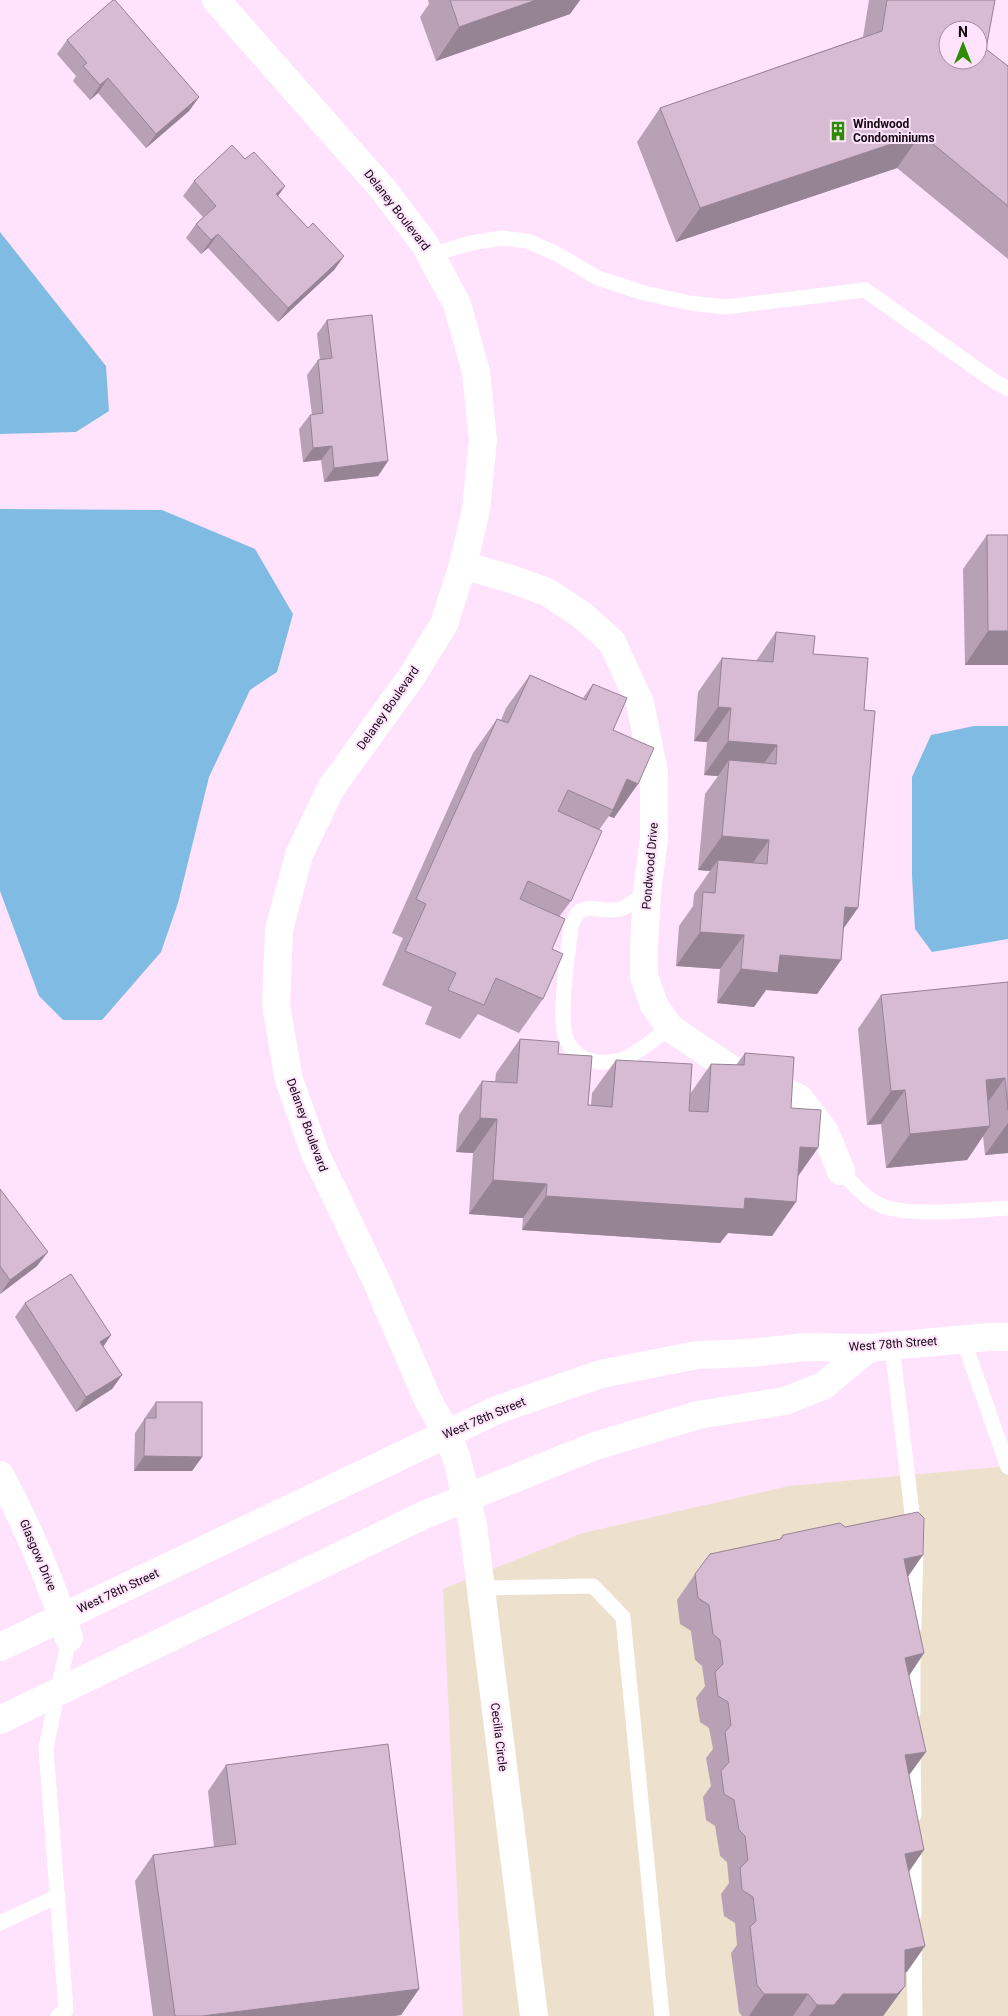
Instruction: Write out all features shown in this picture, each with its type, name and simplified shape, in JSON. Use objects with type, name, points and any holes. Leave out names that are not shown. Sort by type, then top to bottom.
[{"type":"street","name":"Delaney Boulevard","points":[[216,0],[382,188],[424,243],[457,304],[476,372],[483,440],[476,510],[463,565],[444,624],[412,676],[331,788],[298,856],[279,930],[276,1005],[289,1080],[315,1153],[376,1280],[428,1400],[447,1434],[457,1459]]},
{"type":"street","name":"Pondwood Drive","points":[[463,565],[547,592],[582,615],[612,642],[640,703],[654,772],[654,839],[647,892],[644,976],[654,1005],[670,1028],[731,1069],[799,1098],[824,1132],[841,1171]]},
{"type":"street","name":"West 78th Street","points":[[0,1647],[66,1627],[499,1409],[601,1374],[697,1355],[749,1353],[805,1347],[881,1347],[963,1339],[1008,1337]]},
{"type":"street","points":[[0,1720],[415,1519],[595,1446],[698,1415],[785,1401],[823,1386],[881,1347]]},
{"type":"street","name":"Cecilia Circle","points":[[457,1459],[473,1525],[534,2016]]},
{"type":"street","name":"Glasgow Drive","points":[[0,1475],[24,1518],[51,1581],[66,1627]]},
{"type":"lane","points":[[431,254],[471,243],[502,238],[528,241],[555,253],[598,278],[635,290],[690,303],[725,307],[865,290],[1008,389]]},
{"type":"lane","points":[[647,892],[621,909],[584,908],[574,916],[571,927],[564,1012],[565,1035],[573,1051],[584,1059],[598,1062],[623,1060],[670,1028]]},
{"type":"lane","points":[[841,1171],[862,1193],[879,1205],[896,1211],[957,1211],[1008,1208]]},
{"type":"lane","points":[[963,1339],[1008,1467]]},
{"type":"lane","points":[[881,1347],[916,1546],[913,1733],[915,2016]]},
{"type":"lane","points":[[480,1588],[594,1586],[623,1617],[662,2016]]},
{"type":"lane","points":[[58,2016],[66,2010],[46,1748],[58,1691],[66,1627]]},
{"type":"lane","points":[[0,1923],[58,1896]]},
{"type":"shaded area","points":[[1008,1466],[1008,2016],[463,2016],[443,1589],[583,1533],[789,1486]]},
{"type":"water","points":[[0,232],[106,366],[109,411],[76,432],[0,434]]},
{"type":"water","points":[[0,509],[162,510],[255,549],[293,614],[277,672],[250,690],[209,777],[178,903],[161,952],[102,1020],[63,1020],[39,996],[0,891]]},
{"type":"water","points":[[974,726],[1008,726],[1008,939],[932,952],[915,929],[912,876],[912,777],[931,735]]},
{"type":"building","points":[[113,0],[199,97],[156,134],[108,78],[100,85],[83,66],[87,63],[67,40]]},
{"type":"building","points":[[450,0],[536,0],[459,27]]},
{"type":"building","name":"Windwood Condominiums","points":[[887,0],[995,0],[988,38],[988,20],[938,20],[938,70],[988,70],[988,51],[1008,66],[1008,206],[921,134],[700,208],[660,108],[882,31]]},
{"type":"building","points":[[232,145],[245,159],[254,152],[285,186],[276,194],[308,228],[313,223],[344,256],[288,308],[218,234],[211,240],[196,224],[216,206],[194,181]]},
{"type":"building","points":[[372,315],[388,461],[334,468],[332,446],[313,448],[310,415],[323,413],[318,360],[332,358],[327,320]]},
{"type":"building","points":[[987,535],[1008,535],[1008,631],[988,631]]},
{"type":"building","points":[[776,632],[815,636],[813,654],[868,658],[864,710],[875,711],[858,908],[845,907],[841,960],[780,955],[778,973],[741,969],[744,935],[700,932],[703,892],[715,893],[718,860],[767,864],[769,840],[722,836],[729,760],[776,764],[777,745],[728,741],[731,708],[718,707],[722,658],[773,662]]},
{"type":"building","points":[[530,675],[586,700],[593,684],[627,698],[613,730],[654,748],[638,784],[627,779],[613,810],[568,790],[558,811],[602,831],[571,901],[528,881],[520,899],[565,919],[552,949],[563,954],[543,999],[496,978],[484,1005],[448,990],[456,973],[405,951],[426,904],[416,899],[497,719],[508,723]]},
{"type":"building","points":[[1008,982],[1008,1110],[1005,1078],[986,1080],[990,1126],[910,1134],[905,1090],[891,1091],[881,995]]},
{"type":"building","points":[[520,1039],[559,1042],[558,1054],[592,1056],[588,1105],[612,1107],[616,1060],[692,1064],[689,1111],[708,1112],[711,1064],[744,1065],[745,1053],[794,1057],[791,1108],[821,1110],[818,1148],[800,1147],[796,1202],[745,1198],[744,1209],[546,1196],[547,1184],[493,1180],[497,1119],[480,1118],[482,1081],[517,1083]]},
{"type":"building","points":[[0,1189],[48,1252],[10,1280],[0,1266]]},
{"type":"building","points":[[71,1274],[111,1335],[100,1342],[122,1375],[86,1397],[25,1303]]},
{"type":"building","points":[[156,1402],[202,1402],[202,1457],[144,1456],[145,1418],[156,1418]]},
{"type":"building","points":[[918,1512],[924,1518],[923,1555],[904,1559],[924,1653],[905,1658],[926,1752],[905,1755],[924,1850],[905,1854],[925,1946],[905,1950],[905,1986],[897,1994],[843,1994],[834,2005],[817,2005],[808,1994],[764,1994],[757,1985],[750,1927],[756,1921],[753,1897],[742,1890],[740,1868],[748,1860],[745,1836],[739,1830],[734,1800],[724,1794],[721,1771],[729,1762],[725,1732],[731,1725],[728,1702],[718,1696],[715,1672],[723,1664],[720,1640],[713,1634],[709,1605],[698,1598],[695,1574],[710,1554],[781,1539],[783,1535],[840,1523],[845,1527]]},
{"type":"building","points":[[388,1744],[419,1989],[202,2016],[175,2016],[153,1855],[236,1844],[226,1765]]},
{"type":"place","name":"Windwood Condominiums","points":[[838,131]]}]
